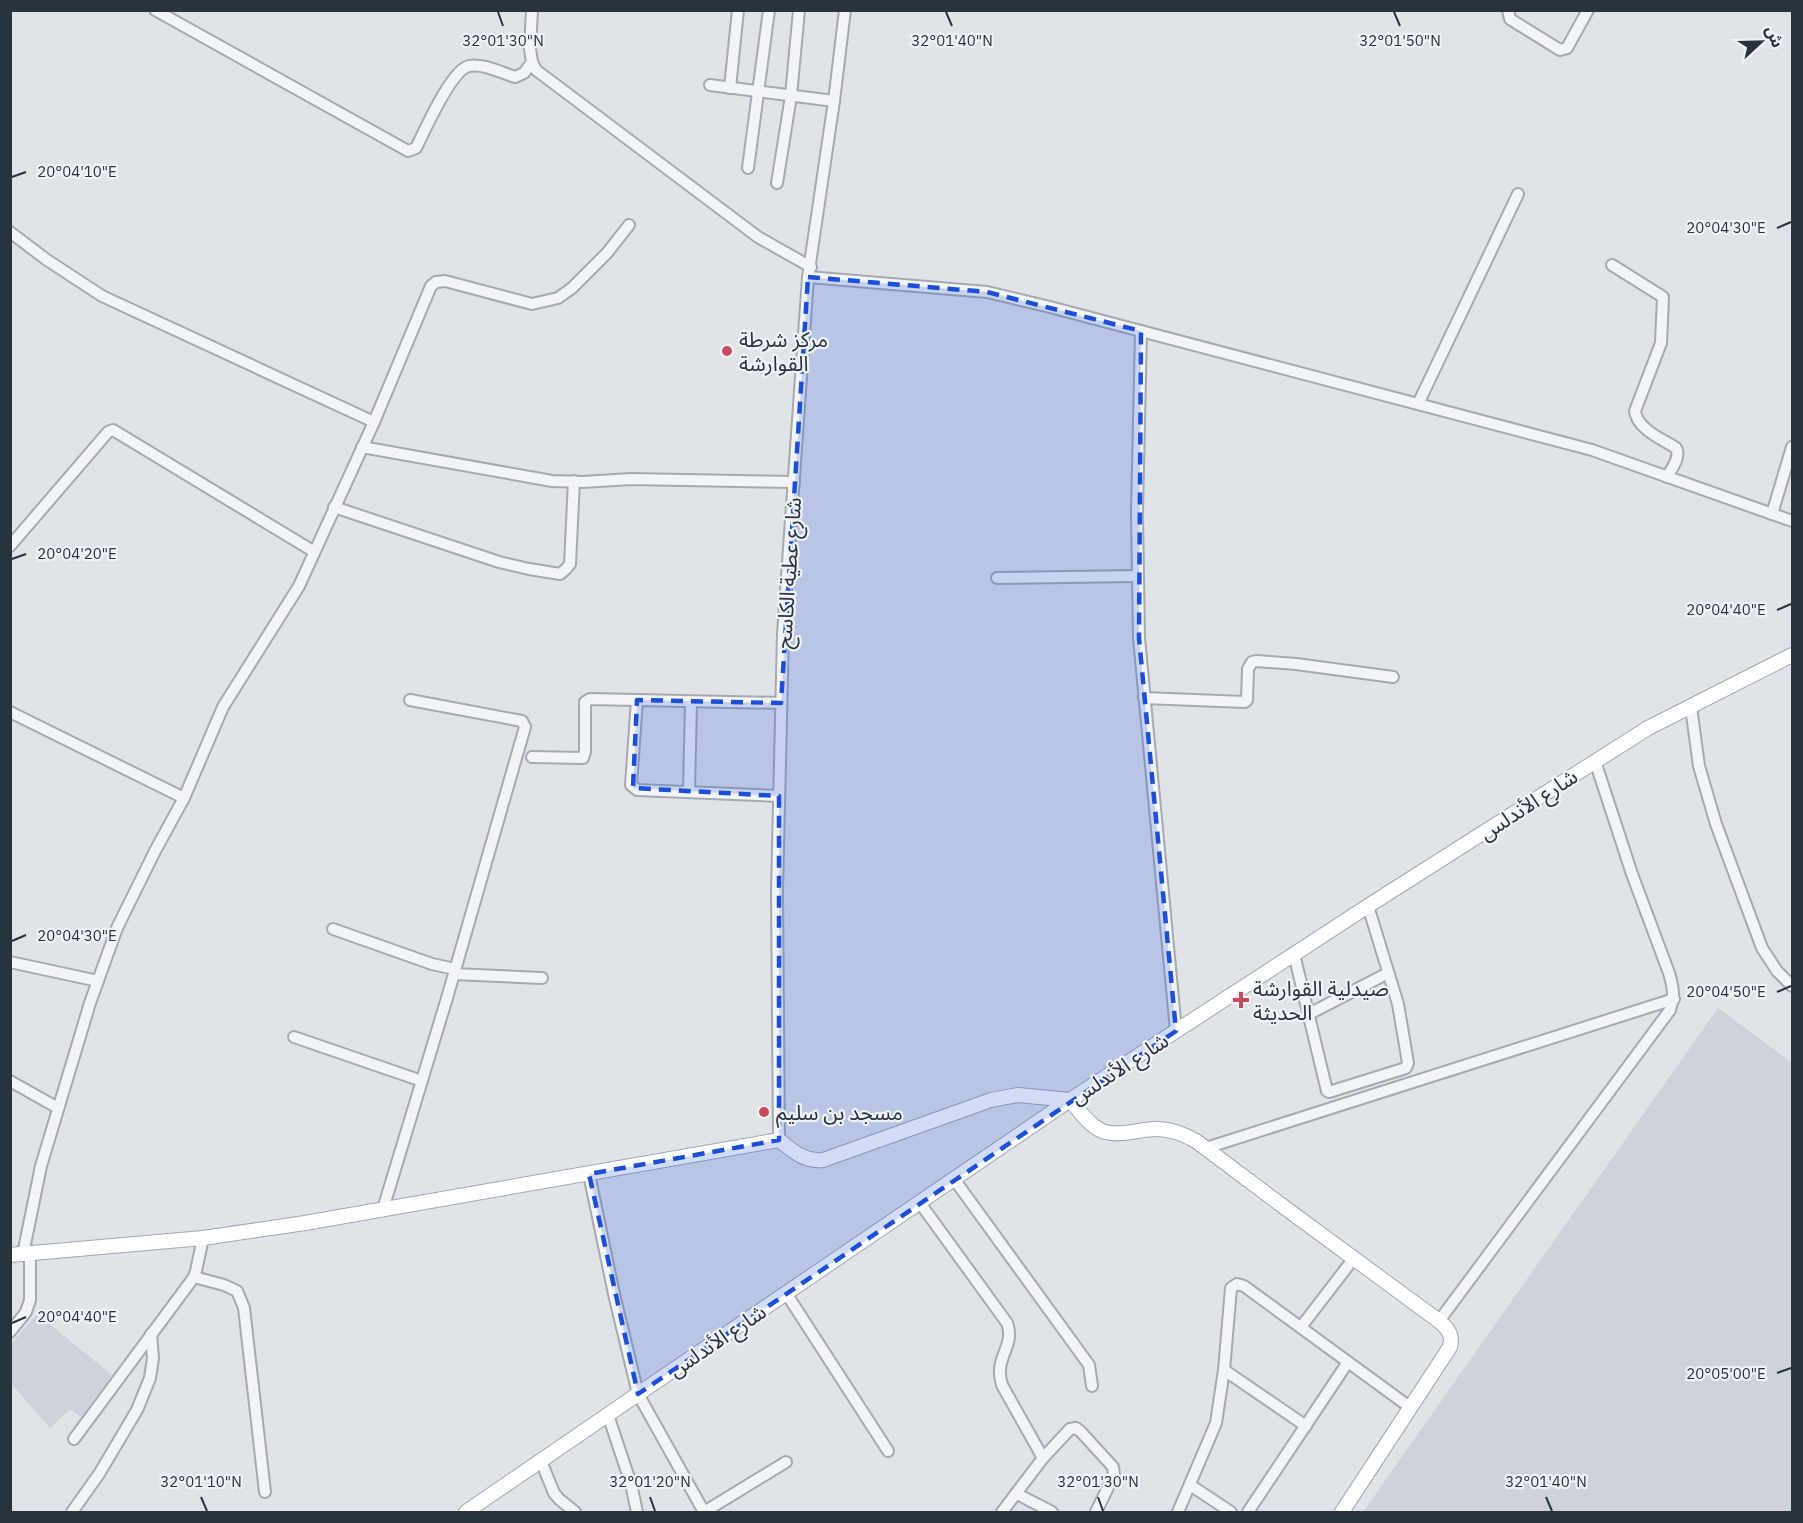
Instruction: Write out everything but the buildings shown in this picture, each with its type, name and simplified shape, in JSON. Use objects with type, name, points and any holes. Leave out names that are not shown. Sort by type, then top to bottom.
[{"type":"main road","name":"شارع الأندلس","points":[[466,1512],[1070,1100],[1368,906],[1648,728],[1792,656]]},
{"type":"main road","points":[[21,1254],[203,1238],[779,1140],[804,1159],[823,1161],[991,1100],[1018,1095],[1070,1100],[1092,1125],[1104,1131],[1155,1129],[1184,1134],[1449,1329],[1450,1347],[1342,1512]]},
{"type":"street","points":[[155,10],[408,151],[416,147],[443,94],[454,77],[465,67],[482,66],[515,77],[524,73],[532,62]]},
{"type":"street","points":[[532,10],[530,49],[536,70],[758,237],[809,272],[987,292],[1141,331],[1592,450],[1792,521]]},
{"type":"street","points":[[730,88],[738,10]]},
{"type":"street","points":[[748,168],[769,10]]},
{"type":"street","points":[[777,183],[791,96],[799,10]]},
{"type":"street","name":"شارع عطية الكاسح","points":[[779,1140],[777,891],[783,634],[809,272],[845,10]]},
{"type":"street","points":[[1508,10],[1510,19],[1560,50],[1567,48],[1588,10]]},
{"type":"street","points":[[710,86],[834,101]]},
{"type":"street","points":[[1418,404],[1518,194]]},
{"type":"street","points":[[10,1332],[26,1312],[30,1300],[21,1254],[40,1166],[117,928],[184,798],[223,707],[298,586],[374,422],[431,286],[436,282],[445,281],[532,304],[558,298],[572,288],[607,253],[629,225]]},
{"type":"street","points":[[10,232],[47,260],[102,296],[374,422]]},
{"type":"street","points":[[1612,265],[1663,297],[1660,343],[1635,411],[1637,421],[1678,451],[1678,456],[1667,477]]},
{"type":"street","points":[[1141,331],[1137,513],[1138,638],[1176,1030]]},
{"type":"street","points":[[10,546],[108,432],[113,430],[313,551]]},
{"type":"street","points":[[362,447],[552,481],[631,479],[794,482]]},
{"type":"street","points":[[1772,514],[1792,447]]},
{"type":"street","points":[[334,507],[499,562],[560,574],[570,564],[574,481]]},
{"type":"street","points":[[997,578],[1137,576]]},
{"type":"street","points":[[1144,698],[1245,702],[1247,700],[1248,669],[1252,662],[1296,664],[1393,677]]},
{"type":"street","points":[[532,757],[583,758],[585,702],[590,699],[781,703]]},
{"type":"street","points":[[382,1209],[422,1081],[525,727],[522,721],[410,700]]},
{"type":"street","points":[[636,700],[631,785],[636,790],[779,796]]},
{"type":"street","points":[[689,792],[691,702]]},
{"type":"street","points":[[1691,707],[1699,766],[1719,834],[1762,948],[1777,971],[1792,986]]},
{"type":"street","points":[[10,712],[184,798]]},
{"type":"street","points":[[1439,1321],[1670,1010],[1674,999],[1669,973],[1632,874],[1595,761]]},
{"type":"street","points":[[1294,954],[1328,1092],[1406,1068],[1408,1064],[1398,1004],[1368,906]]},
{"type":"street","points":[[333,929],[454,971],[542,978]]},
{"type":"street","points":[[10,962],[98,981]]},
{"type":"street","points":[[1309,1014],[1388,973]]},
{"type":"street","points":[[1206,1148],[1674,999]]},
{"type":"street","points":[[294,1037],[422,1081]]},
{"type":"street","points":[[10,1081],[58,1108]]},
{"type":"street","points":[[589,1174],[638,1394],[704,1512],[786,1462]]},
{"type":"street","points":[[954,1179],[1089,1365],[1092,1386]]},
{"type":"street","points":[[920,1203],[1007,1323],[1010,1332],[999,1366],[999,1375],[1002,1385],[1043,1458]]},
{"type":"street","points":[[74,1439],[194,1277],[203,1238]]},
{"type":"street","points":[[1301,1327],[1354,1258]]},
{"type":"street","points":[[194,1277],[237,1291],[244,1308],[265,1492]]},
{"type":"street","points":[[1178,1512],[1216,1423],[1224,1370],[1231,1288],[1237,1284],[1244,1286],[1411,1408]]},
{"type":"street","points":[[786,1293],[888,1451]]},
{"type":"street","points":[[72,1512],[99,1474],[137,1410],[150,1378],[153,1358],[151,1334]]},
{"type":"street","points":[[1248,1512],[1348,1362]]},
{"type":"street","points":[[1224,1370],[1306,1426]]},
{"type":"street","points":[[608,1415],[631,1484],[637,1512]]},
{"type":"street","points":[[1002,1512],[1043,1458],[1070,1429],[1076,1428],[1115,1471],[1096,1512]]},
{"type":"street","points":[[541,1461],[554,1492],[575,1512]]},
{"type":"street","points":[[1190,1485],[1231,1512]]},
{"type":"street","points":[[1017,1494],[1052,1512]]},
{"type":"highlighted area","points":[[808,277],[987,292],[1141,331],[1139,638],[1176,1031],[638,1394],[589,1174],[779,1140],[779,796],[633,788],[637,700],[781,703]]},
{"type":"shaded area","points":[[1718,1008],[1792,1063],[1792,1512],[1363,1512]]},
{"type":"shaded area","points":[[37,1314],[112,1375],[81,1417],[70,1409],[50,1428],[11,1383],[11,1344]]},
{"type":"place","name":"مركز شرطة القوارشة","points":[[727,351]]},
{"type":"place","name":"صيدلية القوارشة الحديثة","points":[[1241,1000]]},
{"type":"place","name":"مسجد بن سليم","points":[[764,1112]]}]
